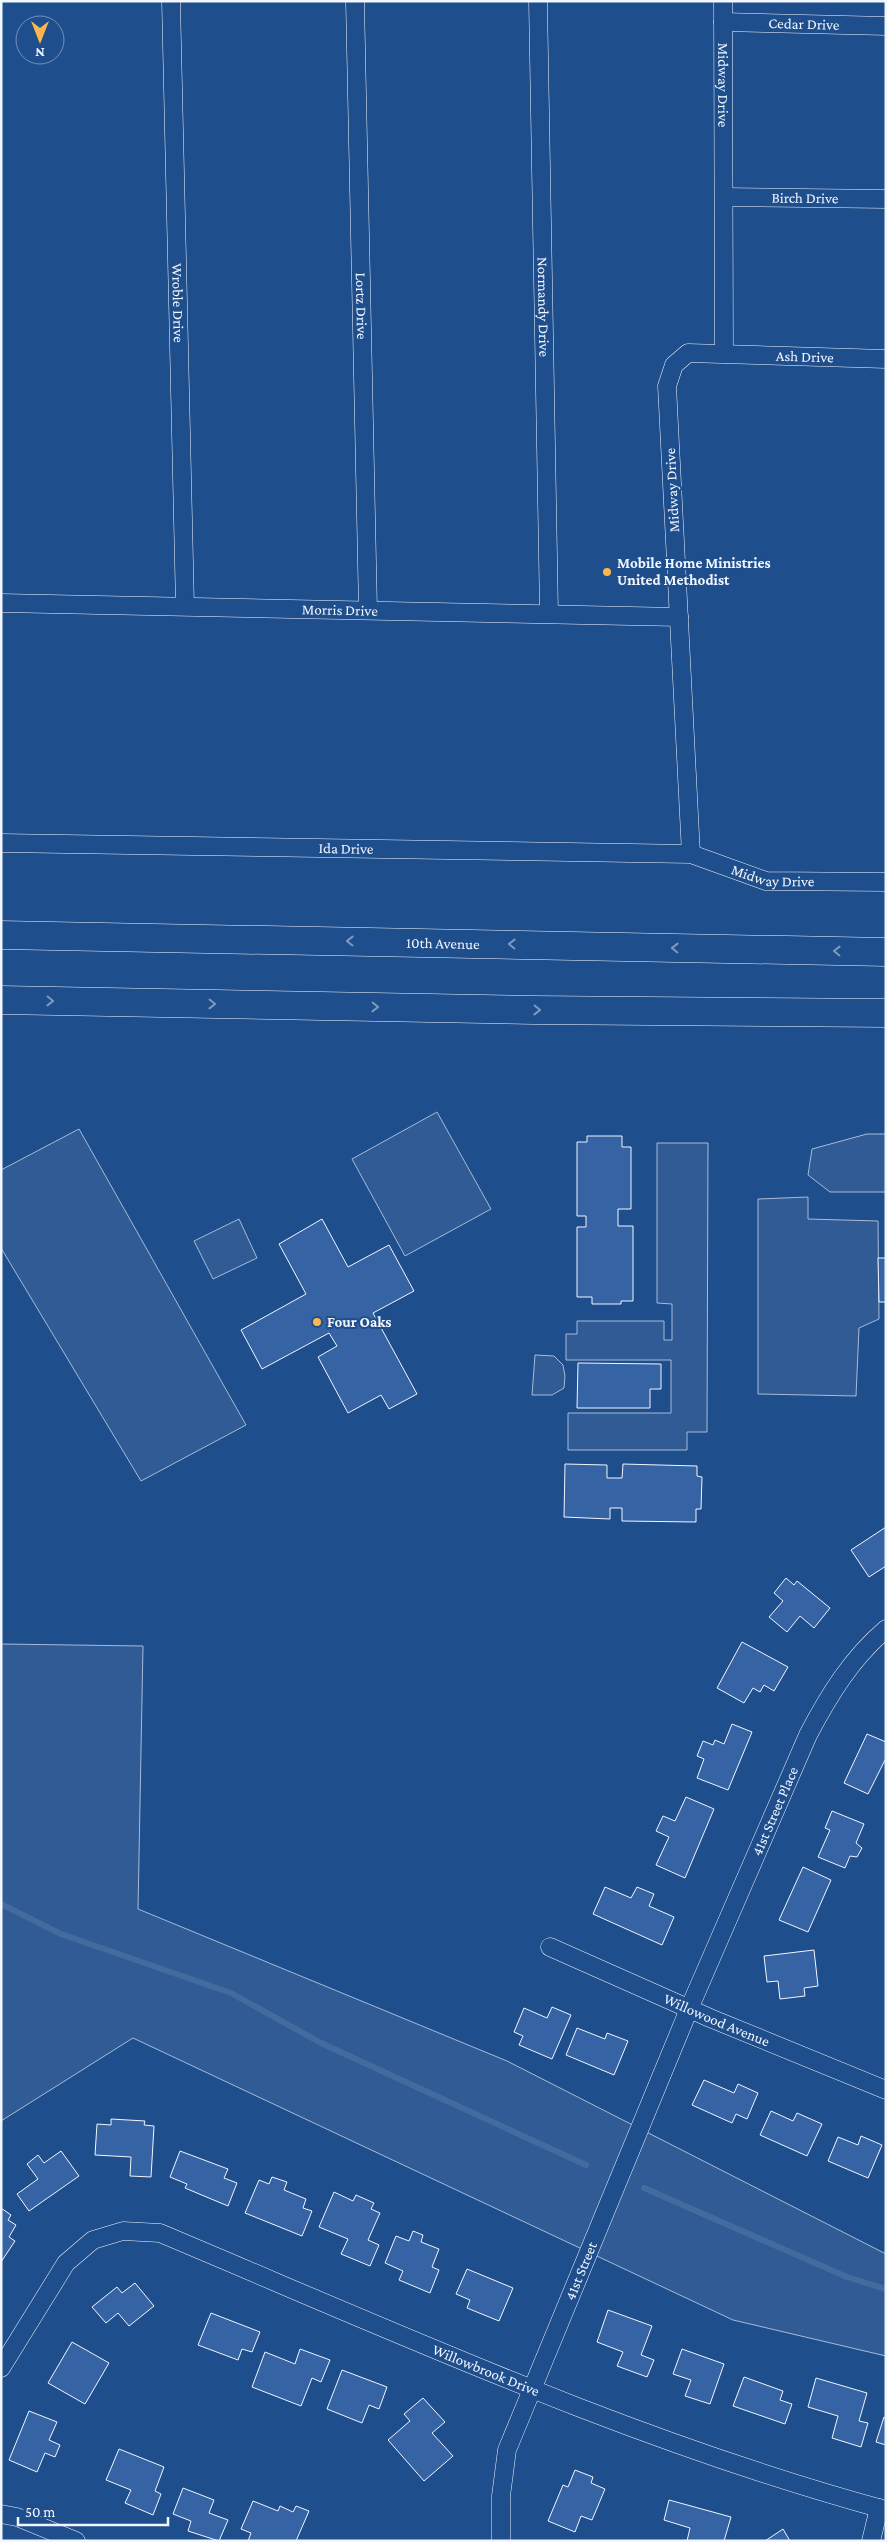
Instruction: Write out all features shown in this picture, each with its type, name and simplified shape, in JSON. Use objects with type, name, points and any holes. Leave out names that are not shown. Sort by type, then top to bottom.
[{"type":"main road","name":"10th Avenue","points":[[1,934],[886,952]]},
{"type":"main road","points":[[1,1000],[523,1010],[886,1013]]},
{"type":"street","name":"Wroble Drive","points":[[171,1],[185,606]]},
{"type":"street","name":"Lortz Drive","points":[[355,1],[368,610]]},
{"type":"street","name":"Normandy Drive","points":[[538,1],[549,613]]},
{"type":"street","name":"Midway Drive","points":[[724,1],[724,353],[688,353],[674,365],[667,386],[691,854],[766,881],[886,882]]},
{"type":"street","name":"Cedar Drive","points":[[724,22],[886,26]]},
{"type":"street","name":"Birch Drive","points":[[724,197],[886,199]]},
{"type":"street","name":"Ash Drive","points":[[724,353],[886,359]]},
{"type":"street","name":"Morris Drive","points":[[1,603],[679,617]]},
{"type":"street","name":"Ida Drive","points":[[1,843],[691,854]]},
{"type":"street","name":"41st Street Place","points":[[689,2009],[817,1718],[849,1665],[886,1629]]},
{"type":"street","name":"Willowood Avenue","points":[[550,1947],[689,2009],[840,2073],[886,2090]]},
{"type":"street","name":"41st Street","points":[[501,2541],[500,2496],[507,2450],[530,2389],[689,2009]]},
{"type":"street","name":"Willowbrook Drive","points":[[1,2368],[66,2263],[93,2240],[122,2231],[160,2233],[530,2389],[689,2449],[882,2509]]},
{"type":"street","points":[[871,2541],[882,2509]]},
{"type":"street","points":[[1,2514],[16,2517],[76,2541]]},
{"type":"shaded area","points":[[437,1112],[491,1209],[405,1256],[352,1159]]},
{"type":"shaded area","points":[[79,1129],[246,1425],[141,1481],[1,1248],[1,1170]]},
{"type":"shaded area","points":[[867,1134],[886,1134],[886,1192],[830,1192],[808,1175],[812,1149]]},
{"type":"shaded area","points":[[657,1143],[708,1143],[707,1432],[687,1432],[687,1450],[568,1450],[568,1413],[671,1413],[671,1360],[566,1360],[566,1334],[577,1334],[577,1321],[664,1321],[664,1340],[672,1340],[672,1304],[657,1303]]},
{"type":"shaded area","points":[[808,1197],[808,1219],[878,1221],[879,1319],[859,1328],[856,1396],[758,1394],[758,1199]]},
{"type":"shaded area","points":[[239,1219],[257,1258],[213,1279],[194,1241]]},
{"type":"shaded area","points":[[535,1355],[554,1356],[563,1365],[565,1376],[564,1388],[552,1395],[532,1395]]},
{"type":"shaded area","points":[[1,1644],[143,1646],[138,1909],[507,2061],[886,2254],[886,2356],[733,2320],[133,2038],[1,2121]]},
{"type":"building","points":[[587,1136],[622,1136],[622,1147],[631,1147],[631,1209],[618,1209],[618,1226],[633,1226],[633,1301],[621,1301],[621,1304],[592,1304],[592,1297],[577,1297],[577,1227],[586,1227],[586,1216],[577,1216],[577,1142],[587,1142]]},
{"type":"building","name":"Four Oaks","points":[[322,1219],[348,1267],[389,1245],[414,1291],[373,1313],[417,1394],[389,1409],[381,1395],[348,1413],[318,1357],[337,1346],[329,1333],[262,1369],[241,1330],[306,1294],[279,1244]]},
{"type":"building","points":[[878,1258],[886,1258],[886,1302],[879,1302]]},
{"type":"building","points":[[578,1363],[661,1364],[661,1389],[650,1389],[650,1408],[577,1408]]},
{"type":"building","points":[[565,1464],[607,1465],[607,1478],[622,1478],[623,1464],[697,1466],[697,1476],[702,1477],[701,1509],[696,1509],[696,1522],[622,1521],[622,1508],[610,1508],[610,1519],[564,1517]]},
{"type":"building","points":[[886,1527],[886,1566],[869,1577],[851,1550]]},
{"type":"building","points":[[786,1578],[794,1585],[797,1581],[830,1608],[814,1628],[800,1616],[787,1632],[769,1617],[783,1601],[774,1593]]},
{"type":"building","points":[[742,1642],[788,1667],[774,1691],[764,1685],[760,1692],[753,1688],[744,1703],[717,1688]]},
{"type":"building","points":[[732,1724],[752,1732],[728,1790],[697,1778],[704,1759],[697,1756],[703,1741],[713,1745],[715,1740],[724,1744]]},
{"type":"building","points":[[867,1734],[886,1742],[886,1758],[868,1794],[844,1783]]},
{"type":"building","points":[[686,1797],[714,1809],[685,1878],[656,1865],[669,1837],[656,1831],[663,1816],[675,1821]]},
{"type":"building","points":[[832,1811],[864,1824],[856,1843],[862,1848],[857,1857],[850,1856],[845,1868],[818,1857],[830,1830],[825,1828]]},
{"type":"building","points":[[803,1867],[831,1880],[808,1932],[779,1920]]},
{"type":"building","points":[[605,1887],[631,1898],[637,1887],[654,1894],[649,1906],[674,1917],[662,1945],[593,1914]]},
{"type":"building","points":[[814,1950],[818,1986],[804,1988],[805,1996],[780,1999],[778,1981],[767,1982],[764,1956]]},
{"type":"building","points":[[552,2007],[571,2015],[552,2059],[519,2045],[523,2036],[514,2032],[524,2008],[547,2018]]},
{"type":"building","points":[[577,2028],[605,2039],[607,2033],[628,2041],[614,2075],[566,2055]]},
{"type":"building","points":[[704,2080],[734,2093],[738,2084],[758,2093],[747,2119],[736,2114],[732,2123],[692,2105]]},
{"type":"building","points":[[771,2111],[793,2121],[797,2113],[822,2124],[807,2156],[760,2135]]},
{"type":"building","points":[[111,2119],[145,2121],[144,2125],[154,2126],[151,2177],[130,2176],[131,2157],[95,2155],[97,2124],[111,2125]]},
{"type":"building","points":[[861,2136],[882,2145],[868,2178],[828,2161],[838,2137],[858,2145]]},
{"type":"building","points":[[61,2151],[79,2176],[29,2211],[17,2194],[38,2179],[27,2164],[38,2155],[44,2163]]},
{"type":"building","points":[[180,2151],[228,2169],[224,2178],[237,2183],[228,2206],[185,2188],[187,2184],[170,2177]]},
{"type":"building","points":[[272,2177],[287,2182],[284,2190],[306,2199],[303,2208],[312,2211],[302,2236],[245,2213],[259,2180],[269,2184]]},
{"type":"building","points":[[334,2192],[353,2201],[356,2195],[374,2203],[371,2209],[380,2213],[368,2240],[379,2245],[370,2266],[341,2254],[348,2239],[319,2227]]},
{"type":"building","points":[[1,2208],[11,2215],[8,2220],[16,2225],[9,2237],[15,2241],[1,2262]]},
{"type":"building","points":[[413,2231],[423,2235],[421,2242],[439,2249],[432,2267],[439,2270],[430,2293],[399,2280],[403,2271],[385,2263],[396,2236],[409,2241]]},
{"type":"building","points":[[467,2269],[513,2288],[499,2321],[467,2308],[470,2300],[456,2294]]},
{"type":"building","points":[[135,2283],[154,2306],[129,2326],[118,2313],[106,2323],[92,2307],[117,2287],[122,2293]]},
{"type":"building","points":[[608,2310],[652,2326],[641,2355],[654,2360],[647,2377],[617,2366],[623,2352],[597,2342]]},
{"type":"building","points":[[211,2313],[260,2332],[252,2352],[242,2349],[238,2360],[198,2345]]},
{"type":"building","points":[[72,2342],[109,2363],[85,2404],[48,2383]]},
{"type":"building","points":[[300,2349],[330,2360],[321,2382],[312,2378],[301,2406],[252,2387],[265,2352],[295,2364]]},
{"type":"building","points":[[682,2349],[724,2364],[710,2404],[685,2396],[691,2380],[673,2374]]},
{"type":"building","points":[[342,2370],[387,2387],[379,2409],[369,2405],[362,2423],[327,2409]]},
{"type":"building","points":[[744,2377],[783,2391],[780,2400],[792,2404],[785,2424],[733,2406]]},
{"type":"building","points":[[816,2378],[867,2393],[859,2421],[868,2423],[861,2447],[832,2438],[838,2416],[808,2407]]},
{"type":"building","points":[[423,2398],[445,2422],[432,2433],[453,2456],[424,2481],[388,2440],[410,2421],[404,2414]]},
{"type":"building","points":[[29,2411],[57,2422],[49,2440],[60,2445],[55,2457],[45,2453],[37,2472],[9,2460]]},
{"type":"building","points":[[884,2417],[886,2418],[886,2445],[876,2442]]},
{"type":"building","points":[[119,2449],[164,2467],[155,2491],[161,2494],[153,2515],[125,2503],[131,2490],[106,2480]]},
{"type":"building","points":[[575,2470],[593,2477],[591,2483],[605,2489],[592,2520],[581,2516],[575,2532],[548,2521],[563,2485],[568,2487]]},
{"type":"building","points":[[183,2488],[214,2500],[209,2513],[228,2520],[219,2541],[188,2531],[191,2521],[173,2514]]},
{"type":"building","points":[[669,2500],[731,2517],[724,2541],[687,2541],[690,2528],[664,2520]]},
{"type":"building","points":[[253,2501],[278,2511],[280,2506],[293,2512],[296,2506],[309,2511],[296,2541],[248,2541],[251,2533],[241,2529]]},
{"type":"building","points":[[783,2529],[790,2541],[765,2541]]},
{"type":"waterway","points":[[1,1904],[61,1934],[231,1993],[321,2043],[586,2165]]},
{"type":"waterway","points":[[644,2188],[847,2277],[886,2289]]},
{"type":"place","name":"Mobile Home Ministries United Methodist","points":[[607,572]]},
{"type":"place","name":"Four Oaks","points":[[317,1322]]}]
